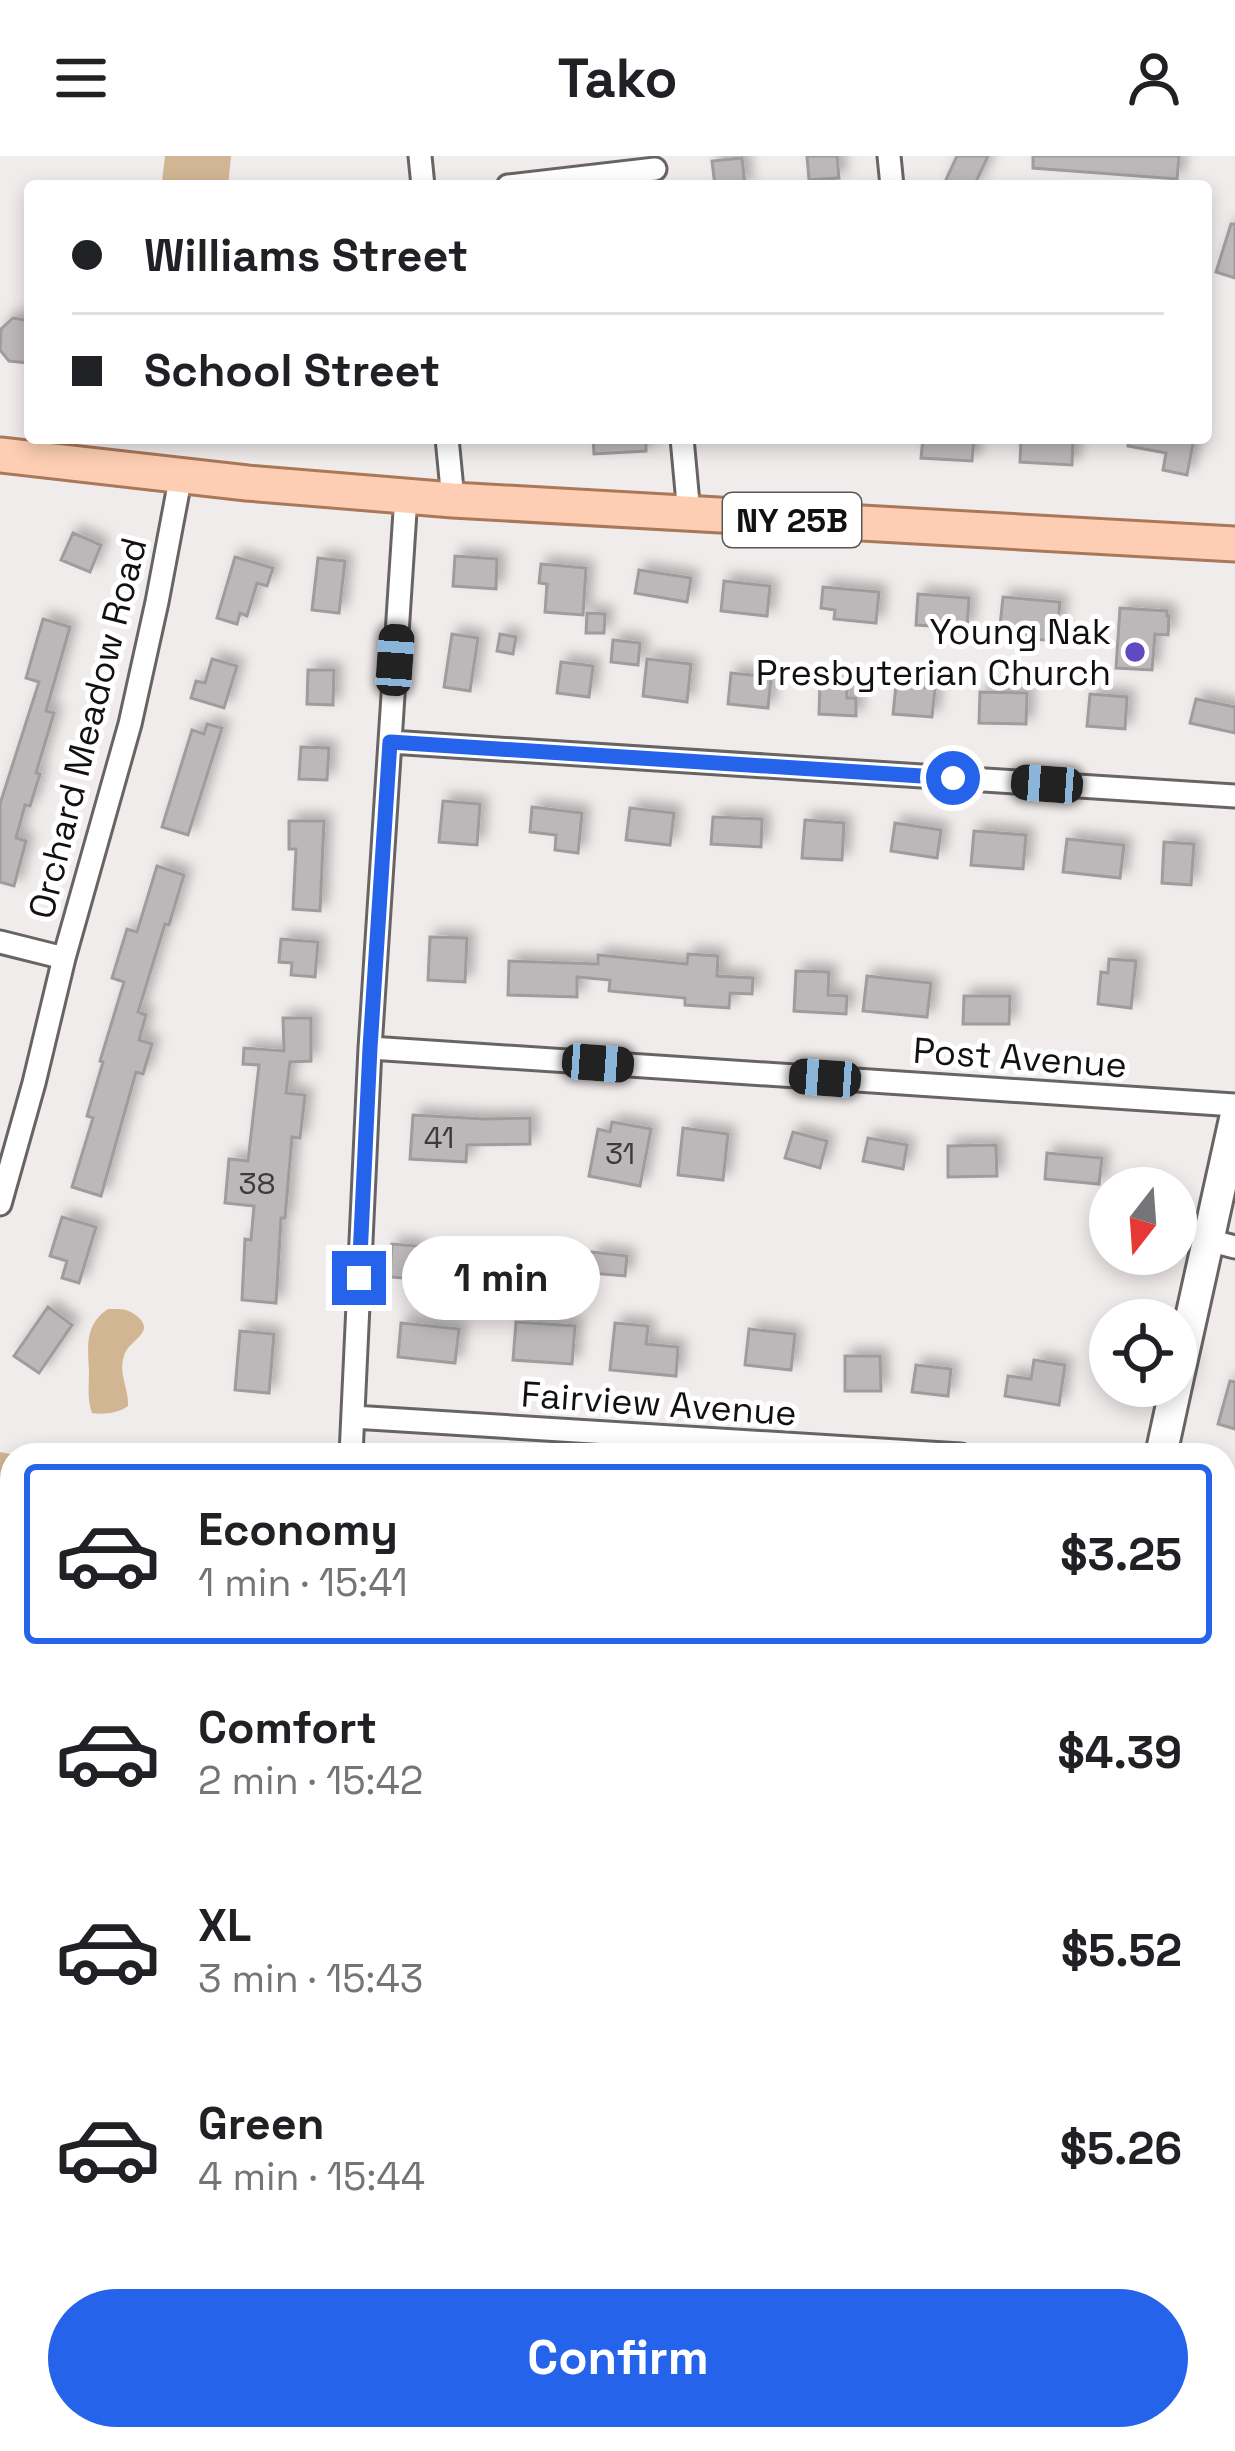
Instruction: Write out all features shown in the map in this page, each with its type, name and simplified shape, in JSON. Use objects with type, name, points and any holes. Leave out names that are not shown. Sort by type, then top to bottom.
[{"type":"main road","name":"NY 25B","points":[[0,455],[453,500],[1235,544]]},
{"type":"main road","points":[[1197,1321],[1222,1243],[1235,1119]]},
{"type":"main road","points":[[1164,1443],[1171,1407]]},
{"type":"street","points":[[563,180],[655,170]]},
{"type":"street","points":[[448,444],[453,500]]},
{"type":"street","points":[[683,444],[689,514]]},
{"type":"street","name":"Orchard Meadow Road","points":[[0,1204],[130,724],[181,475]]},
{"type":"street","points":[[351,1443],[370,1048],[406,496]]},
{"type":"street","points":[[390,742],[1235,796]]},
{"type":"street","points":[[0,942],[64,958]]},
{"type":"street","name":"Post Avenue","points":[[370,1048],[1235,1105]]},
{"type":"street","name":"Fairview Avenue","points":[[352,1417],[769,1443]]},
{"type":"shaded area","points":[[165,156],[231,156],[229,180],[162,180]]},
{"type":"shaded area","points":[[108,1309],[130,1312],[144,1327],[122,1363],[128,1406],[111,1413],[92,1413],[89,1337]]},
{"type":"building","points":[[807,156],[837,156],[839,178],[809,180]]},
{"type":"building","points":[[957,156],[988,156],[977,180],[946,180]]},
{"type":"building","points":[[1033,156],[1179,156],[1177,179],[1033,168]]},
{"type":"building","points":[[742,158],[744,180],[714,180],[712,161]]},
{"type":"building","points":[[1231,224],[1235,224],[1235,278],[1216,272]]},
{"type":"building","points":[[13,318],[24,320],[24,362],[9,361],[0,350],[1,329]]},
{"type":"building","points":[[593,444],[646,444],[646,451],[594,454]]},
{"type":"building","points":[[922,444],[973,444],[972,461],[921,458]]},
{"type":"building","points":[[1021,444],[1073,444],[1072,465],[1020,462]]},
{"type":"building","points":[[1193,444],[1187,475],[1163,470],[1166,453],[1128,446]]},
{"type":"building","points":[[73,533],[101,545],[90,572],[61,560]]},
{"type":"building","points":[[455,556],[497,559],[496,589],[453,586]]},
{"type":"building","points":[[235,557],[273,568],[267,586],[257,583],[247,616],[240,613],[237,624],[217,618]]},
{"type":"building","points":[[318,558],[345,561],[339,613],[312,610]]},
{"type":"building","points":[[541,564],[586,568],[583,615],[545,612],[547,584],[539,583]]},
{"type":"building","points":[[639,570],[691,578],[687,602],[635,593]]},
{"type":"building","points":[[724,581],[770,586],[767,616],[721,611]]},
{"type":"building","points":[[823,587],[879,592],[876,623],[834,619],[835,610],[821,608]]},
{"type":"building","points":[[918,594],[969,598],[967,628],[916,625]]},
{"type":"building","points":[[1003,597],[1060,602],[1056,641],[1020,638],[1021,628],[1000,626]]},
{"type":"building","name":"Young Nak Presbyterian Church","points":[[1120,608],[1167,611],[1168,635],[1155,634],[1152,670],[1116,668]]},
{"type":"building","points":[[587,613],[605,614],[604,633],[586,633]]},
{"type":"building","points":[[43,619],[70,627],[46,711],[54,713],[36,773],[40,774],[16,838],[26,841],[14,886],[0,882],[0,804],[39,682],[26,678]]},
{"type":"building","points":[[452,634],[478,638],[470,691],[444,687]]},
{"type":"building","points":[[500,634],[516,637],[513,654],[497,651]]},
{"type":"building","points":[[613,640],[640,643],[638,665],[611,662]]},
{"type":"building","points":[[212,659],[237,666],[224,708],[191,698],[196,681],[205,683]]},
{"type":"building","points":[[647,659],[691,664],[687,702],[643,696]]},
{"type":"building","points":[[561,662],[593,666],[589,697],[557,693]]},
{"type":"building","points":[[308,670],[334,670],[333,705],[307,704]]},
{"type":"building","points":[[731,673],[771,677],[768,708],[728,704]]},
{"type":"building","points":[[820,683],[846,684],[847,698],[856,698],[856,716],[819,714]]},
{"type":"building","points":[[896,685],[935,688],[932,717],[893,714]]},
{"type":"building","points":[[980,692],[1027,693],[1026,724],[979,723]]},
{"type":"building","points":[[1090,694],[1127,697],[1125,729],[1087,726]]},
{"type":"building","points":[[1196,699],[1235,707],[1235,733],[1190,723]]},
{"type":"building","points":[[207,724],[222,728],[188,835],[162,827],[192,730],[204,734]]},
{"type":"building","points":[[301,747],[329,748],[327,780],[299,779]]},
{"type":"building","points":[[443,801],[480,804],[477,845],[439,842]]},
{"type":"building","points":[[532,807],[582,813],[578,853],[555,850],[556,835],[530,832]]},
{"type":"building","points":[[630,808],[674,813],[670,845],[626,840]]},
{"type":"building","points":[[713,817],[762,819],[761,847],[711,844]]},
{"type":"building","points":[[805,820],[844,823],[842,860],[802,858]]},
{"type":"building","points":[[289,821],[324,821],[320,911],[293,909],[296,849],[289,849]]},
{"type":"building","points":[[895,823],[941,830],[937,858],[891,851]]},
{"type":"building","points":[[974,831],[1026,835],[1023,869],[971,865]]},
{"type":"building","points":[[1067,839],[1124,845],[1120,878],[1063,872]]},
{"type":"building","points":[[1164,842],[1194,844],[1191,885],[1162,883]]},
{"type":"building","points":[[157,866],[184,875],[138,1012],[146,1015],[139,1040],[152,1044],[143,1074],[136,1072],[101,1196],[72,1187],[93,1118],[87,1116],[100,1061],[124,982],[112,978],[127,929],[137,932]]},
{"type":"building","points":[[430,937],[467,938],[465,982],[428,980]]},
{"type":"building","points":[[281,939],[318,942],[315,977],[291,975],[292,963],[279,962]]},
{"type":"building","points":[[688,954],[718,956],[717,976],[753,978],[752,994],[730,993],[729,1008],[685,1005],[685,998],[609,991],[610,980],[577,977],[577,997],[508,995],[509,961],[598,964],[598,955],[687,964]]},
{"type":"building","points":[[1109,959],[1136,961],[1131,1008],[1098,1004],[1101,972],[1108,973]]},
{"type":"building","points":[[796,971],[829,972],[828,995],[847,996],[846,1014],[794,1011]]},
{"type":"building","points":[[867,976],[931,983],[927,1017],[863,1011]]},
{"type":"building","points":[[964,996],[1010,996],[1009,1024],[963,1024]]},
{"type":"building","points":[[283,1018],[311,1018],[311,1061],[290,1062],[286,1093],[305,1095],[300,1138],[292,1137],[276,1303],[242,1300],[245,1239],[251,1240],[254,1206],[225,1203],[229,1159],[248,1161],[259,1065],[243,1064],[244,1048],[284,1051]]},
{"type":"building","points":[[413,1115],[530,1118],[530,1144],[467,1145],[466,1162],[410,1159]]},
{"type":"building","points":[[612,1122],[651,1129],[640,1186],[589,1176],[598,1129],[610,1132]]},
{"type":"building","points":[[683,1128],[728,1134],[723,1180],[678,1175]]},
{"type":"building","points":[[793,1132],[827,1141],[820,1168],[785,1158]]},
{"type":"building","points":[[868,1138],[907,1145],[903,1169],[863,1161]]},
{"type":"building","points":[[996,1145],[997,1176],[948,1177],[948,1146]]},
{"type":"building","points":[[1047,1153],[1102,1158],[1101,1167],[1089,1167],[1089,1183],[1045,1179]]},
{"type":"building","points":[[62,1217],[96,1227],[79,1283],[62,1278],[67,1261],[50,1256]]},
{"type":"building","points":[[392,1244],[417,1246],[414,1279],[390,1277]]},
{"type":"building","points":[[592,1252],[627,1256],[625,1276],[590,1273]]},
{"type":"building","points":[[48,1307],[72,1325],[39,1373],[14,1356]]},
{"type":"building","points":[[516,1322],[575,1326],[572,1364],[513,1360]]},
{"type":"building","points":[[401,1323],[459,1329],[455,1363],[398,1357]]},
{"type":"building","points":[[615,1323],[648,1326],[646,1344],[678,1347],[676,1376],[610,1370]]},
{"type":"building","points":[[749,1329],[795,1334],[791,1370],[745,1365]]},
{"type":"building","points":[[240,1331],[274,1334],[269,1393],[235,1390]]},
{"type":"building","points":[[845,1356],[880,1356],[881,1391],[845,1391]]},
{"type":"building","points":[[1034,1360],[1065,1365],[1059,1405],[1005,1396],[1008,1376],[1031,1379]]},
{"type":"building","points":[[916,1365],[951,1369],[948,1396],[912,1392]]},
{"type":"building","points":[[1230,1381],[1235,1382],[1235,1429],[1218,1424]]},
{"type":"place","name":"Young Nak Presbyterian Church","points":[[1135,652]]},
{"type":"route","points":[[359,1278],[390,742],[953,778]]}]
